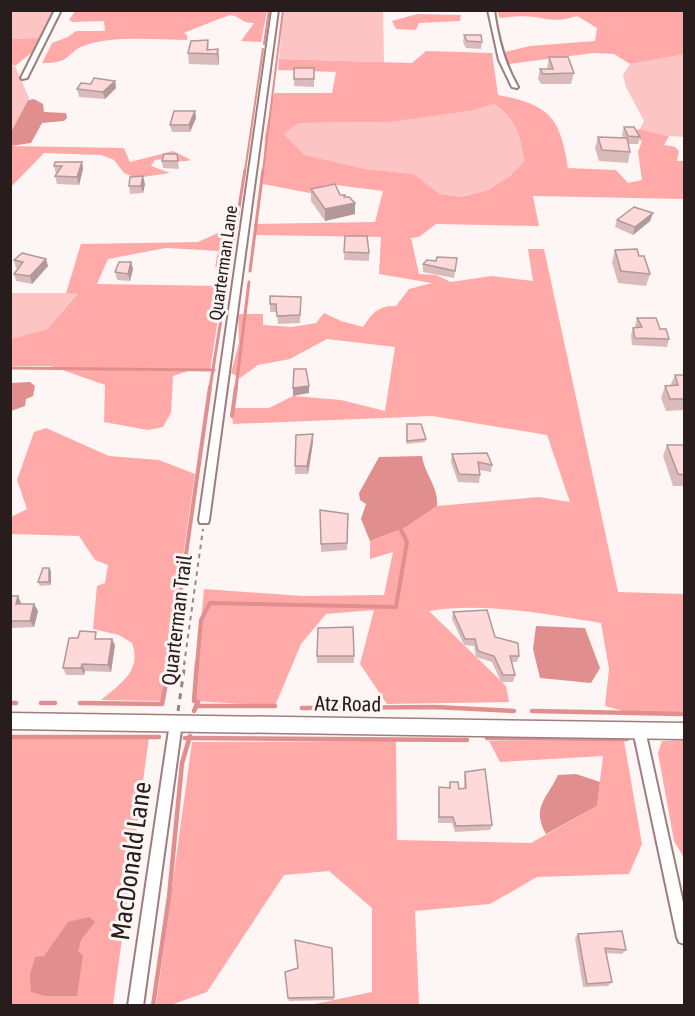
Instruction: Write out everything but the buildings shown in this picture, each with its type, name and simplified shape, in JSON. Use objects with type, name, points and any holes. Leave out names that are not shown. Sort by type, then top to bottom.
[{"type":"street","points":[[24,78],[58,10]]},
{"type":"street","name":"Quarterman Lane","points":[[204,520],[275,10]]},
{"type":"street","points":[[491,10],[501,57],[506,73],[515,87]]},
{"type":"street","name":"Atz Road","points":[[10,721],[684,730]]},
{"type":"street","name":"MacDonald Lane","points":[[135,1005],[176,723]]},
{"type":"street","points":[[639,730],[684,937]]},
{"type":"path","name":"Quarterman Trail","points":[[176,723],[204,520]]},
{"type":"shaded area","points":[[76,10],[267,11],[261,42],[241,41],[254,23],[231,15],[184,33],[187,35],[187,40],[108,40],[83,46],[58,62],[42,63],[52,43],[76,31],[105,31],[104,21],[72,22],[69,20]]},
{"type":"shaded area","points":[[10,11],[54,11],[41,38],[11,39]]},
{"type":"shaded area","points":[[283,11],[383,11],[384,62],[279,59]]},
{"type":"shaded area","points":[[497,11],[684,11],[684,54],[630,64],[614,54],[593,53],[509,64],[505,52],[530,46],[595,41],[597,28],[577,16],[555,20],[525,16],[500,18]]},
{"type":"shaded area","points":[[417,14],[461,15],[460,21],[419,23],[416,30],[396,29],[392,21]]},
{"type":"shaded area","points":[[41,38],[35,50],[15,66],[11,64],[10,39]]},
{"type":"shaded area","points":[[426,51],[492,53],[498,95],[529,103],[549,116],[561,136],[568,168],[616,170],[628,183],[642,180],[638,152],[642,141],[627,132],[640,129],[669,136],[664,145],[675,147],[679,151],[677,161],[684,161],[684,199],[533,196],[539,226],[436,224],[419,237],[411,238],[419,274],[436,275],[451,282],[491,276],[533,281],[528,249],[544,249],[618,592],[684,594],[684,712],[627,712],[605,706],[609,669],[601,623],[493,608],[429,611],[506,686],[509,702],[387,704],[360,664],[374,610],[326,614],[301,644],[275,706],[194,701],[204,589],[303,596],[384,595],[393,552],[370,559],[370,541],[406,527],[437,506],[539,497],[570,502],[547,435],[432,416],[233,424],[231,408],[269,408],[293,396],[341,400],[385,411],[395,347],[327,339],[290,359],[258,365],[240,378],[231,373],[239,342],[238,314],[263,314],[263,325],[292,327],[316,323],[324,313],[363,327],[376,311],[396,306],[409,289],[432,283],[379,274],[381,237],[254,235],[254,224],[375,222],[383,191],[336,185],[315,194],[263,184],[265,136],[274,93],[332,93],[336,72],[278,70],[279,59],[412,63]],"holes":[[[494,104],[516,128],[524,161],[511,175],[488,190],[462,197],[440,194],[414,174],[366,169],[305,155],[284,134],[299,123],[391,122],[470,111]]]},
{"type":"shaded area","points":[[673,54],[684,54],[684,137],[640,129],[644,121],[626,87],[623,75],[630,64]]},
{"type":"shaded area","points":[[11,66],[15,66],[29,98],[11,132]]},
{"type":"shaded area","points":[[34,99],[43,104],[44,112],[66,113],[67,118],[64,121],[42,123],[31,143],[11,146],[11,132],[28,100]]},
{"type":"shaded area","points":[[494,104],[507,115],[516,128],[524,161],[511,175],[488,190],[462,197],[440,194],[414,174],[366,169],[305,155],[284,134],[299,123],[390,122],[470,111]]},
{"type":"shaded area","points":[[11,146],[124,148],[130,162],[173,151],[191,160],[155,160],[151,166],[170,173],[136,178],[124,173],[114,160],[101,155],[44,153],[11,187]]},
{"type":"shaded area","points":[[229,228],[223,266],[215,267],[218,251],[166,248],[108,259],[97,284],[223,286],[210,371],[191,370],[173,376],[171,413],[163,427],[148,430],[104,422],[105,385],[51,366],[11,366],[11,339],[47,329],[77,294],[66,293],[81,244],[198,242]]},
{"type":"shaded area","points":[[11,293],[77,293],[47,329],[11,339]]},
{"type":"shaded area","points":[[30,382],[35,386],[33,396],[26,399],[25,406],[11,411],[11,383]]},
{"type":"shaded area","points":[[46,428],[109,456],[159,460],[195,474],[162,701],[101,700],[128,676],[134,661],[132,643],[119,635],[93,629],[97,586],[105,583],[108,565],[95,560],[79,536],[11,534],[11,517],[27,509],[17,480],[34,432]]},
{"type":"shaded area","points":[[422,456],[436,493],[437,506],[406,527],[370,541],[361,519],[366,504],[360,500],[359,493],[379,457]]},
{"type":"shaded area","points":[[536,626],[585,628],[600,668],[591,683],[540,678],[533,649]]},
{"type":"shaded area","points":[[10,737],[149,737],[113,1005],[11,1005]]},
{"type":"shaded area","points":[[684,740],[684,858],[674,841],[658,753],[662,741]]},
{"type":"shaded area","points":[[396,741],[397,840],[531,843],[597,806],[603,756],[500,762],[489,741],[624,741],[642,844],[629,874],[537,877],[490,904],[415,911],[419,1005],[310,1005],[372,992],[372,908],[329,871],[284,875],[207,992],[171,1005],[156,1006],[192,742]]},
{"type":"shaded area","points":[[576,774],[600,782],[597,806],[546,834],[540,817],[542,803],[558,775]]},
{"type":"shaded area","points":[[89,917],[95,922],[81,940],[78,952],[83,955],[77,996],[46,996],[31,992],[30,975],[35,957],[44,956],[68,922]]},
{"type":"waterway","points":[[264,44],[269,10]]},
{"type":"waterway","points":[[263,171],[283,10]]},
{"type":"waterway","points":[[245,171],[263,49]]},
{"type":"waterway","points":[[213,370],[245,170]]},
{"type":"waterway","points":[[250,271],[263,170]]},
{"type":"waterway","points":[[236,388],[249,282]]},
{"type":"waterway","points":[[10,368],[213,370]]},
{"type":"waterway","points":[[210,388],[213,370]]},
{"type":"waterway","points":[[170,665],[210,387]]},
{"type":"waterway","points":[[232,416],[236,387]]},
{"type":"waterway","points":[[197,665],[201,620],[210,603],[396,607],[407,542],[400,528]]},
{"type":"waterway","points":[[80,703],[162,704],[170,663]]},
{"type":"waterway","points":[[196,706],[198,702],[194,701],[197,663]]},
{"type":"waterway","points":[[10,703],[16,703]]},
{"type":"waterway","points":[[41,703],[55,703]]},
{"type":"waterway","points":[[194,711],[196,706]]},
{"type":"waterway","points":[[196,706],[275,706]]},
{"type":"waterway","points":[[302,708],[435,707],[514,711]]},
{"type":"waterway","points":[[532,711],[684,714]]},
{"type":"waterway","points":[[10,737],[159,737]]},
{"type":"waterway","points":[[185,738],[189,738]]},
{"type":"waterway","points":[[153,1006],[169,897],[182,763],[189,738]]},
{"type":"waterway","points":[[189,738],[467,740]]},
{"type":"waterway","points":[[487,738],[627,739]]}]
